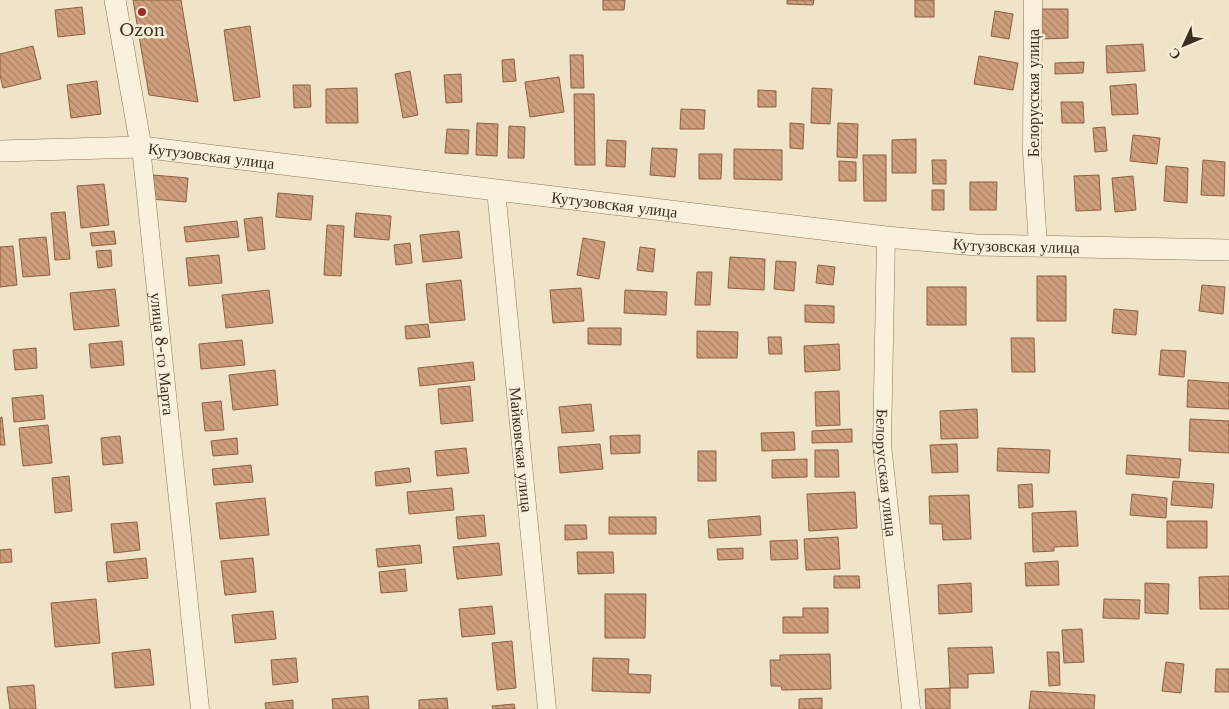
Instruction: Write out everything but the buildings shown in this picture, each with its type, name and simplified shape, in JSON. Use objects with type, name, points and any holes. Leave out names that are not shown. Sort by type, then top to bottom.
[{"type":"street","name":"улица 8-го Марта","points":[[115,0],[141,147],[200,709]]},
{"type":"street","name":"Белорусская улица","points":[[1033,0],[1032,152],[1038,246]]},
{"type":"street","name":"Кутузовская улица","points":[[0,151],[141,147],[886,237],[976,245],[1229,250]]},
{"type":"street","name":"Майковская улица","points":[[496,190],[547,709]]},
{"type":"street","name":"Белорусская улица","points":[[886,237],[882,444],[911,709]]},
{"type":"place","name":"Ozon","points":[[142,12]]}]
